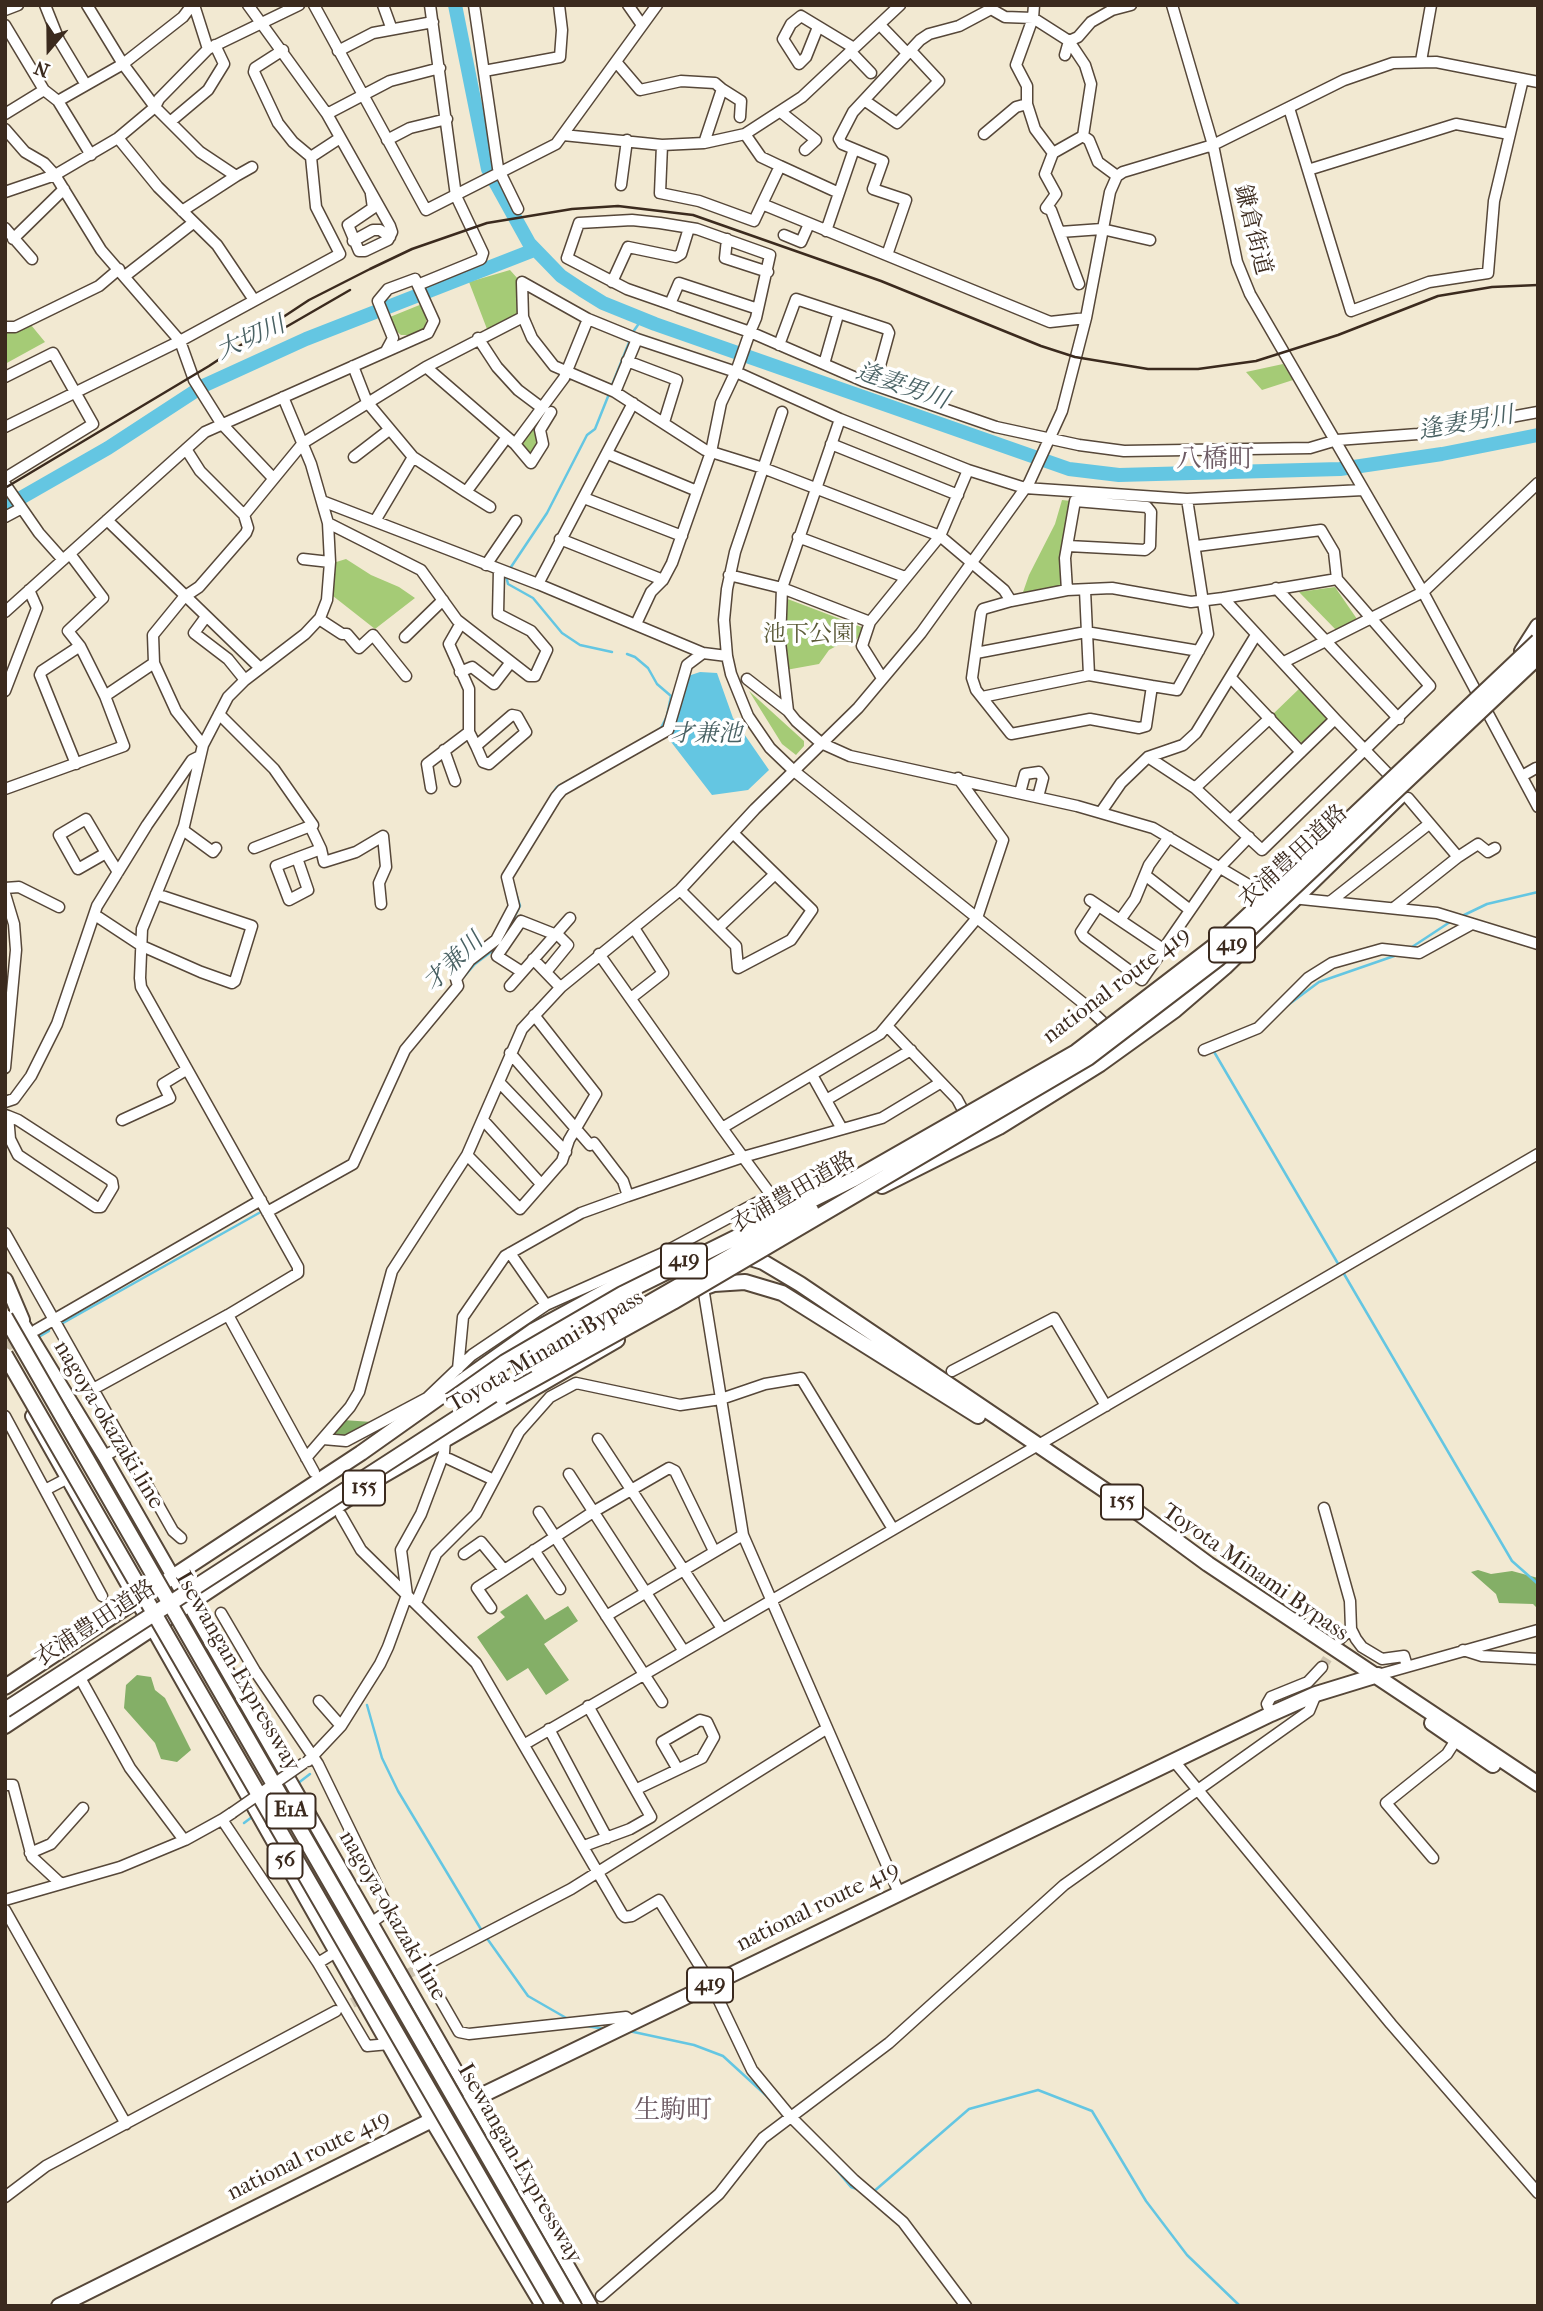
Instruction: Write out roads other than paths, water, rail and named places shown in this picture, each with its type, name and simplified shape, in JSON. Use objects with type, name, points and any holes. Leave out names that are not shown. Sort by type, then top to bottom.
[{"type":"highway","name":"national route 419","points":[[738,1282],[750,1277],[777,1244],[847,1202],[979,1138],[1100,1064],[1179,1006],[1297,899],[1403,793],[1535,638],[1538,626]]},
{"type":"highway","name":"衣浦豊田道路","points":[[320,1474],[396,1438],[505,1362],[632,1288],[846,1184],[1076,1052],[1222,940],[1535,638]]},
{"type":"highway","name":"national route 419","points":[[734,1253],[750,1251],[762,1243],[783,1212],[796,1202],[965,1114],[1112,1032],[1209,946],[1389,775],[1538,658]]},
{"type":"highway","name":"衣浦豊田道路","points":[[382,1476],[502,1397],[673,1303],[1088,1058],[1200,973],[1320,865],[1538,658]]},
{"type":"highway","name":"419","points":[[1044,1099],[1065,1074],[1112,1032],[1151,1013],[1179,1006]]},
{"type":"highway","name":"衣浦豊田道路","points":[[5,1710],[530,1371],[875,1172],[928,1138]]},
{"type":"highway","name":"衣浦豊田道路","points":[[5,1716],[532,1375],[884,1178]]},
{"type":"highway","points":[[777,1244],[775,1262],[787,1275]]},
{"type":"highway","name":"Toyota Minami Bypass","points":[[320,1474],[496,1354],[581,1304],[678,1259],[705,1252],[734,1253],[763,1262],[787,1275],[1372,1677]]},
{"type":"highway","points":[[5,1280],[22,1320]]},
{"type":"highway","name":"Toyota Minami Bypass","points":[[5,1726],[382,1476],[445,1437],[573,1368],[703,1287],[738,1282],[762,1286],[794,1300],[1035,1447]]},
{"type":"highway","name":"Isewangan Expressway","points":[[5,1317],[574,2306]]},
{"type":"highway","name":"Isewangan Expressway","points":[[5,1354],[554,2306]]},
{"type":"highway","name":"155","points":[[5,1687],[174,1578],[320,1474]]},
{"type":"highway","name":"national route 419","points":[[59,2306],[474,2099],[1271,1714],[1316,1694],[1372,1677]]},
{"type":"highway","name":"155","points":[[1372,1677],[1456,1740],[1538,1796]]},
{"type":"highway","name":"155","points":[[1372,1677],[1538,1784]]},
{"type":"main road","name":"nagoya-okazaki line","points":[[5,1295],[104,1456],[591,2306]]},
{"type":"main road","name":"56","points":[[5,1368],[432,2122],[542,2306]]},
{"type":"street","points":[[5,9],[18,5]]},
{"type":"street","points":[[46,5],[59,40],[86,85]]},
{"type":"street","points":[[87,5],[123,64],[155,107],[200,152],[236,176]]},
{"type":"street","points":[[58,101],[123,64],[183,17],[193,5],[211,47],[224,65],[208,90],[170,122]]},
{"type":"street","points":[[248,5],[327,114],[372,194],[377,210],[392,233],[390,237],[365,251],[359,251],[348,225],[377,210]]},
{"type":"street","points":[[5,192],[55,175],[118,138],[155,107],[211,47],[299,5]]},
{"type":"street","points":[[314,5],[426,210],[556,144],[657,5]]},
{"type":"street","points":[[383,5],[391,27]]},
{"type":"street","points":[[420,284],[483,256],[481,244],[456,195],[430,5]]},
{"type":"street","points":[[474,5],[498,168],[518,209]]},
{"type":"street","points":[[484,71],[561,57],[559,5]]},
{"type":"street","points":[[628,5],[642,25]]},
{"type":"street","points":[[563,135],[662,145],[704,143],[745,134],[782,113],[900,5]]},
{"type":"street","points":[[1034,5],[1016,65],[1027,86],[1027,104],[1035,129],[1054,153]]},
{"type":"street","points":[[1069,41],[1078,37],[1096,18],[1131,5]]},
{"type":"street","name":"鎌倉街道","points":[[1172,5],[1213,145],[1237,262],[1250,295],[1338,442],[1362,489]]},
{"type":"street","points":[[1421,61],[1431,5]]},
{"type":"street","points":[[887,256],[906,200],[873,190],[883,161],[842,144],[839,139],[853,111],[906,52],[929,34],[959,26],[991,9],[1005,17],[1032,18],[1069,41],[1085,65],[1091,84],[1083,136]]},
{"type":"street","points":[[818,27],[806,57],[799,64],[783,39],[791,24],[802,16],[852,50],[871,73]]},
{"type":"street","points":[[338,51],[391,27],[433,22]]},
{"type":"street","points":[[5,25],[44,90],[58,101],[91,155]]},
{"type":"street","points":[[864,100],[897,123],[939,81],[912,52],[906,52],[880,25]]},
{"type":"street","points":[[1065,55],[1069,41]]},
{"type":"street","points":[[5,427],[180,341],[340,254],[316,207],[311,157],[293,142],[278,123],[254,72],[283,50]]},
{"type":"street","points":[[306,1458],[359,1392],[392,1271],[467,1155],[522,1029],[560,988],[680,890],[858,708],[922,633],[1027,485],[1062,411],[1086,318],[1112,184],[1117,176],[1213,145],[1367,70],[1421,61],[1538,82]]},
{"type":"street","points":[[617,63],[640,90],[681,81],[715,83],[741,101],[740,117]]},
{"type":"street","points":[[327,114],[407,74],[440,68]]},
{"type":"street","points":[[1289,108],[1351,311],[1429,282],[1488,273],[1494,201],[1523,79]]},
{"type":"street","points":[[704,143],[723,89]]},
{"type":"street","points":[[5,114],[44,90]]},
{"type":"street","points":[[984,134],[1016,107],[1027,104]]},
{"type":"street","points":[[782,113],[816,140],[805,150]]},
{"type":"street","points":[[387,140],[410,128],[447,119]]},
{"type":"street","points":[[1308,170],[1456,124],[1509,134]]},
{"type":"street","points":[[5,129],[25,152],[44,163],[55,175],[96,242],[180,341],[194,380],[221,423],[273,478]]},
{"type":"street","points":[[745,134],[761,157],[839,193]]},
{"type":"street","points":[[1079,284],[1051,210],[1046,208],[1056,194],[1045,174],[1054,153],[1083,136]]},
{"type":"street","points":[[1083,136],[1089,140],[1098,162],[1117,176]]},
{"type":"street","points":[[118,138],[231,263],[254,300]]},
{"type":"street","points":[[311,157],[340,138]]},
{"type":"street","points":[[621,185],[627,140]]},
{"type":"street","points":[[662,145],[660,194],[699,201],[754,220],[780,166]]},
{"type":"street","points":[[826,231],[854,149]]},
{"type":"street","points":[[182,211],[253,167]]},
{"type":"street","points":[[13,239],[64,189]]},
{"type":"street","points":[[762,204],[1038,318],[1050,321],[1086,318]]},
{"type":"street","points":[[636,624],[651,592],[663,580],[682,536],[711,452],[721,402],[737,370],[749,335],[758,309],[770,255],[689,228],[632,220],[579,223],[567,258],[612,282],[749,335],[779,345],[875,384],[996,427],[1049,442],[1124,451],[1310,448],[1538,412]]},
{"type":"street","points":[[5,327],[15,327],[99,286],[193,223]]},
{"type":"street","points":[[785,235],[801,242],[809,224]]},
{"type":"street","points":[[5,228],[32,259]]},
{"type":"street","points":[[612,282],[628,247],[676,257],[681,254],[689,228]]},
{"type":"street","points":[[353,241],[373,229],[390,237]]},
{"type":"street","points":[[1060,232],[1102,229],[1150,240]]},
{"type":"street","points":[[727,239],[725,258],[768,272]]},
{"type":"street","points":[[5,612],[186,449],[221,423],[283,397],[407,343],[428,333],[434,321],[420,284],[411,278],[381,295],[378,301],[393,338],[407,343]]},
{"type":"street","points":[[1010,601],[1004,590],[940,536],[762,468],[711,452],[615,392],[554,366],[532,338],[523,317],[520,288],[522,282],[588,319],[638,339],[737,370],[840,419],[968,470],[1027,485],[1187,499],[1362,489],[1423,592],[1538,807]]},
{"type":"street","points":[[670,304],[678,284],[681,283],[758,309]]},
{"type":"street","points":[[779,345],[794,300],[889,331],[875,384]]},
{"type":"street","points":[[824,364],[838,315]]},
{"type":"street","points":[[244,515],[303,443],[426,367],[523,317]]},
{"type":"street","points":[[426,367],[511,440],[531,463],[543,444],[540,430],[547,410],[568,372],[588,319]]},
{"type":"street","points":[[386,351],[393,338]]},
{"type":"street","points":[[478,338],[497,368],[518,390],[547,410]]},
{"type":"street","points":[[615,392],[638,339]]},
{"type":"street","points":[[5,377],[53,353],[93,424],[5,478]]},
{"type":"street","points":[[627,362],[677,380],[664,422]]},
{"type":"street","points":[[353,366],[367,402],[413,457],[490,507]]},
{"type":"street","points":[[95,1388],[298,1273],[298,1267],[141,987],[142,929],[183,830],[203,745],[228,697],[244,680],[305,634],[319,619],[327,600],[330,562],[328,523],[303,443],[283,397]]},
{"type":"street","points":[[538,584],[634,403]]},
{"type":"street","points":[[466,492],[511,440],[547,410]]},
{"type":"street","points":[[782,412],[729,575],[724,620],[731,674],[754,727],[794,771],[1112,1032]]},
{"type":"street","points":[[788,712],[780,642],[782,587],[840,419]]},
{"type":"street","points":[[354,457],[389,430]]},
{"type":"street","points":[[831,444],[958,495]]},
{"type":"street","points":[[186,449],[200,471],[244,515],[248,528],[199,587],[184,597],[153,635],[154,663],[176,711],[203,745]]},
{"type":"street","points":[[608,454],[697,491]]},
{"type":"street","points":[[375,521],[413,457]]},
{"type":"street","points":[[882,678],[862,646],[870,622],[940,536],[968,470]]},
{"type":"street","points":[[1284,662],[1324,639],[1423,592],[1538,483]]},
{"type":"street","points":[[5,484],[17,503],[103,598],[68,631],[80,646],[105,696],[124,746],[5,789]]},
{"type":"street","points":[[584,498],[682,536]]},
{"type":"street","points":[[982,697],[1089,676],[1177,690],[1208,634],[1197,546],[1187,499]]},
{"type":"street","points":[[323,501],[538,584],[703,653],[727,656]]},
{"type":"street","points":[[1067,590],[1068,546],[1075,501],[1147,507],[1151,512],[1150,546],[1145,550],[1068,546]]},
{"type":"street","points":[[5,517],[17,503]]},
{"type":"street","points":[[107,520],[205,618],[260,668]]},
{"type":"street","points":[[486,565],[516,521]]},
{"type":"street","points":[[328,523],[409,562],[429,579],[461,623],[535,677],[547,650],[531,631],[498,614],[505,572]]},
{"type":"street","points":[[1148,757],[1195,788],[1262,850],[1430,686],[1368,618],[1337,579],[1334,552],[1321,530],[1197,546]]},
{"type":"street","points":[[798,537],[905,577]]},
{"type":"street","points":[[560,540],[663,580]]},
{"type":"street","points":[[303,559],[330,562]]},
{"type":"street","points":[[729,575],[782,587],[870,622]]},
{"type":"street","points":[[1152,686],[1146,726],[1139,728],[1090,719],[1011,734],[982,697],[972,678],[983,609],[1067,590],[1112,588],[1191,601],[1337,579]]},
{"type":"street","points":[[1276,588],[1399,719]]},
{"type":"street","points":[[5,691],[37,608],[37,601],[29,590]]},
{"type":"street","points":[[1085,590],[1089,676]]},
{"type":"street","points":[[1223,598],[1389,775]]},
{"type":"street","points":[[405,637],[443,600]]},
{"type":"street","points":[[205,618],[194,634],[228,659],[244,680]]},
{"type":"street","points":[[319,619],[346,634],[359,648],[373,635],[406,677]]},
{"type":"street","points":[[461,623],[449,644],[469,689],[470,732],[476,746],[483,762],[489,764],[526,732],[517,716],[512,715],[476,746]]},
{"type":"street","points":[[976,653],[1086,632],[1199,651]]},
{"type":"street","points":[[1101,812],[1121,783],[1148,757],[1183,744],[1196,733],[1256,635]]},
{"type":"street","points":[[76,764],[40,675],[80,646]]},
{"type":"street","points":[[494,950],[514,906],[510,872],[559,792],[668,730],[687,664],[703,653]]},
{"type":"street","points":[[460,672],[472,667],[494,684],[511,662]]},
{"type":"street","points":[[105,696],[154,663]]},
{"type":"street","points":[[1231,678],[1301,752]]},
{"type":"street","points":[[747,679],[821,743],[850,756],[1101,812],[1169,836],[1264,894],[1437,913],[1538,944]]},
{"type":"street","points":[[219,714],[274,769],[310,818],[310,826],[324,862],[356,852],[383,836],[386,867],[379,883],[381,904]]},
{"type":"street","points":[[1195,788],[1269,718]]},
{"type":"street","points":[[1231,820],[1335,719]]},
{"type":"street","points":[[431,788],[428,764],[470,732]]},
{"type":"street","points":[[444,750],[455,781]]},
{"type":"street","points":[[5,1102],[14,1099],[31,1076],[57,1024],[95,915],[118,872],[192,760],[201,756]]},
{"type":"street","points":[[1522,776],[1536,768]]},
{"type":"street","points":[[1020,793],[1025,774],[1039,772],[1043,778],[1038,797]]},
{"type":"street","points":[[722,1128],[888,1027],[976,918],[1003,840],[958,778]]},
{"type":"street","points":[[1408,798],[1458,857]]},
{"type":"street","points":[[106,853],[78,869],[59,835],[86,819],[118,872]]},
{"type":"street","points":[[1331,901],[1429,824]]},
{"type":"street","points":[[254,848],[310,826]]},
{"type":"street","points":[[183,830],[213,852],[216,848]]},
{"type":"street","points":[[680,890],[736,946],[738,968],[791,940],[812,910],[733,833]]},
{"type":"street","points":[[1120,920],[1135,899],[1145,875],[1169,836]]},
{"type":"street","points":[[1163,950],[1094,903],[1081,932],[1142,980],[1163,950],[1190,910],[1220,867],[1249,837]]},
{"type":"street","points":[[1395,907],[1478,844],[1488,852],[1495,848]]},
{"type":"street","points":[[297,858],[321,849]]},
{"type":"street","points":[[718,928],[775,874]]},
{"type":"street","points":[[1145,875],[1190,910]]},
{"type":"street","points":[[5,888],[19,887],[59,907]]},
{"type":"street","points":[[5,894],[16,937],[10,982],[5,1068]]},
{"type":"street","points":[[95,915],[142,946],[232,983],[252,928],[156,894]]},
{"type":"street","points":[[510,986],[570,918]]},
{"type":"street","points":[[267,1213],[353,1164],[405,1050],[457,983],[470,960],[494,950],[521,920],[555,934],[568,946],[546,972]]},
{"type":"street","points":[[1204,1050],[1258,1028],[1308,978],[1332,963],[1382,949],[1419,953],[1470,925]]},
{"type":"street","points":[[631,998],[663,973],[634,928]]},
{"type":"street","points":[[494,950],[522,972]]},
{"type":"street","points":[[323,1439],[346,1441],[426,1398],[472,1354],[547,1306],[663,1253],[771,1195],[599,954]]},
{"type":"street","points":[[533,959],[560,988]]},
{"type":"street","points":[[467,1155],[520,1209],[566,1152],[575,1128],[596,1094],[534,1015]]},
{"type":"street","points":[[888,1027],[957,1099],[965,1114]]},
{"type":"street","points":[[826,1100],[911,1050]]},
{"type":"street","points":[[510,1053],[590,1145],[594,1143],[623,1181],[628,1196]]},
{"type":"street","points":[[122,1120],[170,1098],[163,1084],[186,1070]]},
{"type":"street","points":[[812,1075],[842,1129]]},
{"type":"street","points":[[499,1082],[566,1152]]},
{"type":"street","points":[[458,1370],[463,1317],[510,1253],[581,1213],[743,1157],[882,1118],[940,1083]]},
{"type":"street","points":[[7,1115],[112,1181],[113,1187],[101,1207],[96,1207],[18,1155],[10,1139],[7,1115]]},
{"type":"street","points":[[484,1121],[541,1184]]},
{"type":"street","points":[[525,1744],[721,1627],[893,1530],[1538,1154]]},
{"type":"street","points":[[36,1330],[261,1200]]},
{"type":"street","points":[[5,1233],[55,1317],[173,1531],[181,1538]]},
{"type":"street","points":[[510,1253],[547,1306]]},
{"type":"street","points":[[703,1287],[743,1535],[900,1893]]},
{"type":"street","points":[[228,1315],[306,1458],[320,1474]]},
{"type":"street","points":[[953,1371],[1054,1318],[1106,1406]]},
{"type":"street","points":[[416,1603],[436,1554],[476,1514],[519,1432],[550,1397],[576,1382],[680,1405],[721,1399],[765,1384],[801,1378],[893,1530]]},
{"type":"street","points":[[5,1416],[102,1596]]},
{"type":"street","points":[[5,1442],[16,1436]]},
{"type":"street","points":[[5,1900],[120,1867],[184,1840],[227,1816],[308,1760],[341,1726],[380,1664],[407,1595],[401,1550],[421,1514],[444,1453],[445,1437]]},
{"type":"street","points":[[598,1439],[721,1627]]},
{"type":"street","points":[[104,1456],[125,1445]]},
{"type":"street","points":[[449,1459],[494,1480]]},
{"type":"street","points":[[491,1608],[477,1588],[593,1512],[632,1492],[669,1468],[675,1471],[714,1551]]},
{"type":"street","points":[[569,1474],[683,1650]]},
{"type":"street","points":[[45,1490],[68,1478]]},
{"type":"street","points":[[1324,1508],[1350,1601],[1351,1629],[1362,1647],[1376,1657],[1388,1659],[1404,1656],[1407,1666]]},
{"type":"street","points":[[539,1511],[662,1702]]},
{"type":"street","points":[[341,1516],[361,1550],[476,1663],[625,1917],[659,1900],[711,1984],[752,2070],[790,2116],[854,2180],[904,2222],[966,2306]]},
{"type":"street","points":[[606,1616],[743,1535]]},
{"type":"street","points":[[464,1554],[481,1542],[505,1570]]},
{"type":"street","points":[[534,1550],[560,1589]]},
{"type":"street","points":[[221,1613],[308,1760],[459,2032],[469,2034],[626,2017],[634,2023]]},
{"type":"street","points":[[1340,1639],[1351,1629]]},
{"type":"street","points":[[1372,1677],[1538,1630]]},
{"type":"street","points":[[1462,1650],[1482,1656],[1538,1659]]},
{"type":"street","points":[[1271,1714],[1267,1704],[1271,1697],[1308,1682],[1322,1667]]},
{"type":"street","points":[[79,1676],[130,1768],[184,1840]]},
{"type":"street","points":[[601,2296],[719,2194],[763,2138],[889,2043],[1065,1885],[1197,1788],[1310,1711],[1316,1694]]},
{"type":"street","points":[[319,1701],[341,1726]]},
{"type":"street","points":[[584,1846],[651,1817],[588,1706]]},
{"type":"street","points":[[637,1789],[702,1758],[715,1737],[707,1722],[700,1720],[662,1742],[677,1768]]},
{"type":"street","points":[[549,1729],[607,1838]]},
{"type":"street","points":[[425,1965],[552,1899],[826,1729]]},
{"type":"street","points":[[1433,1858],[1386,1803],[1447,1754],[1456,1740]]},
{"type":"street","points":[[1174,1761],[1391,2024],[1538,2193]]},
{"type":"street","points":[[5,1785],[12,1785],[30,1853],[60,1883]]},
{"type":"street","points":[[30,1853],[51,1844],[82,1808]]},
{"type":"street","points":[[227,1816],[367,2046],[389,2044]]},
{"type":"street","points":[[5,1910],[126,2124]]},
{"type":"street","points":[[371,1923],[389,1910]]},
{"type":"street","points":[[318,1963],[336,1952]]},
{"type":"street","points":[[5,2197],[46,2166],[336,2011]]},
{"type":"water","name":"才兼池","points":[[700,672],[717,673],[733,718],[769,770],[748,790],[712,795],[668,738],[672,736],[688,676]]},
{"type":"waterway","name":"逢妻男川","points":[[455,5],[488,169],[529,243],[561,276],[582,290],[603,303],[655,324],[1069,469],[1119,475],[1340,469],[1442,454],[1538,435]]},
{"type":"waterway","name":"大切川","points":[[5,507],[108,448],[203,386],[306,339],[534,250]]},
{"type":"waterway","name":"才兼川","points":[[633,332],[642,319]]},
{"type":"waterway","name":"才兼川","points":[[612,385],[630,340]]},
{"type":"waterway","name":"才兼川","points":[[509,570],[547,513],[587,435],[595,429],[609,394]]},
{"type":"waterway","name":"才兼川","points":[[506,576],[508,584],[533,598],[562,633],[580,645],[612,652]]},
{"type":"waterway","name":"才兼川","points":[[627,654],[648,668],[657,684],[671,696],[667,716],[661,728],[655,732]]},
{"type":"waterway","name":"才兼川","points":[[553,793],[557,787],[582,773]]},
{"type":"waterway","name":"才兼川","points":[[508,867],[533,825]]},
{"type":"waterway","name":"才兼川","points":[[461,980],[475,964],[500,945],[520,906],[513,884]]},
{"type":"waterway","points":[[1462,916],[1487,904],[1538,892]]},
{"type":"waterway","points":[[1409,949],[1450,922]]},
{"type":"waterway","points":[[1284,1008],[1319,982],[1397,955]]},
{"type":"waterway","name":"才兼川","points":[[400,1050],[456,983]]},
{"type":"waterway","points":[[1233,1043],[1246,1038]]},
{"type":"waterway","points":[[1213,1050],[1512,1561],[1538,1584]]},
{"type":"waterway","name":"才兼川","points":[[63,1323],[259,1213]]},
{"type":"waterway","name":"才兼川","points":[[37,1338],[49,1331]]},
{"type":"waterway","points":[[367,1705],[382,1758],[398,1791],[482,1931]]},
{"type":"waterway","points":[[297,1784],[310,1774]]},
{"type":"waterway","points":[[244,1823],[252,1817]]},
{"type":"waterway","points":[[486,1937],[528,1996],[568,2019]]},
{"type":"waterway","points":[[581,2025],[605,2029]]},
{"type":"waterway","points":[[629,2031],[694,2045],[723,2056],[770,2099]]},
{"type":"waterway","points":[[872,2193],[969,2109],[1038,2090],[1092,2111],[1146,2201],[1187,2255],[1240,2306]]},
{"type":"waterway","points":[[834,2167],[851,2187],[860,2190]]},
{"type":"tunnel","points":[[5,1347],[23,1337]]},
{"type":"tunnel","points":[[1322,1667],[1336,1645]]},
{"type":"tunnel","points":[[339,2010],[425,1965]]},
{"type":"railway","points":[[5,488],[209,366],[309,300],[370,269],[412,249],[487,223],[572,209],[618,206],[693,215],[881,281],[1041,346],[1075,357],[1148,369],[1198,369],[1256,361],[1338,335],[1438,296],[1492,287],[1538,285]]},
{"type":"railway","points":[[286,327],[350,290]]},
{"type":"district","name":"八橋町","points":[[1215,461]]},
{"type":"district","name":"生駒町","points":[[673,2112]]},
{"type":"park label","name":"池下公園","points":[[809,635]]}]
